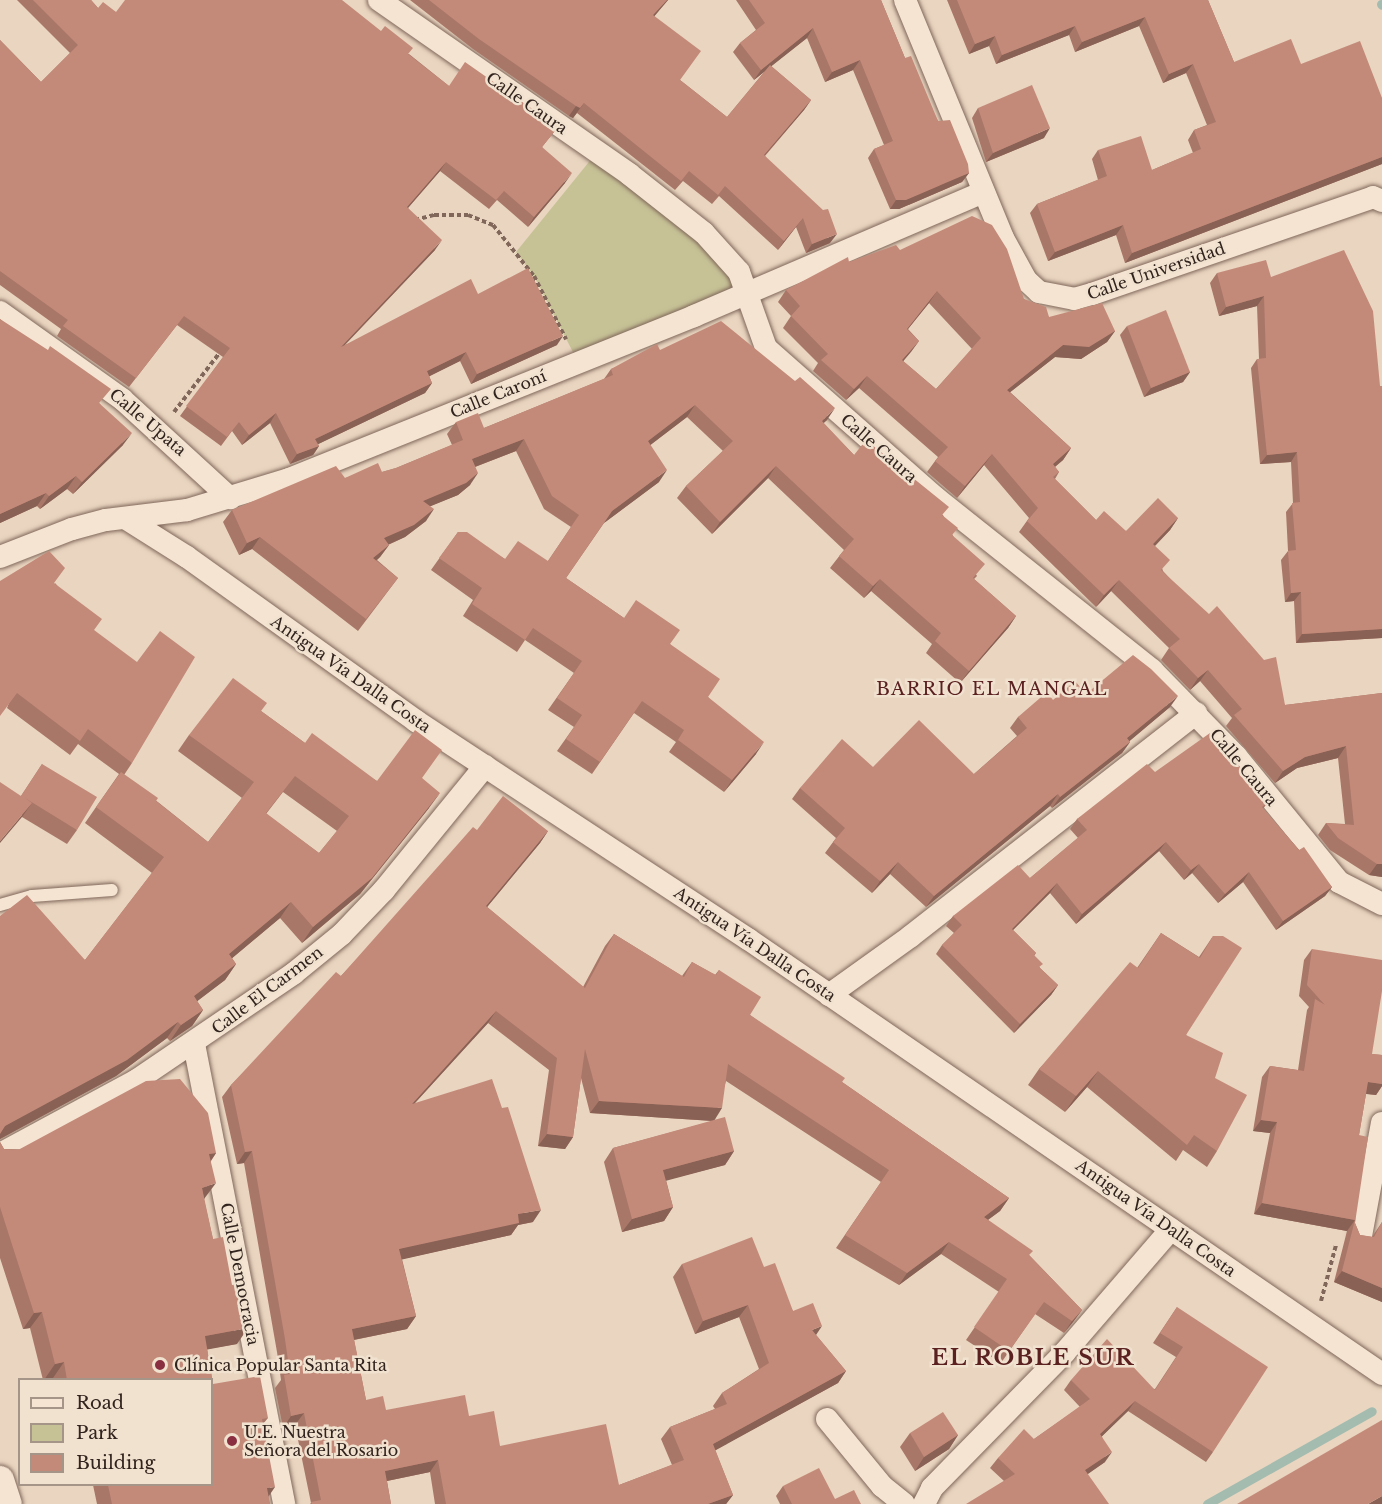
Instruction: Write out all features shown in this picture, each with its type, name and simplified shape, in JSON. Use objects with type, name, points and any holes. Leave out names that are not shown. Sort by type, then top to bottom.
[{"type":"street","name":"Calle Caura","points":[[379,0],[628,174],[704,233],[739,272],[766,348],[795,376],[936,498],[1152,670],[1196,712],[1339,882],[1382,904]]},
{"type":"street","name":"Calle Universidad","points":[[911,2],[984,192],[1026,280],[1039,292],[1074,299],[1378,199]]},
{"type":"street","name":"Calle Caroní","points":[[0,557],[72,529],[125,518],[187,510],[289,479],[746,294],[984,192]]},
{"type":"street","name":"Calle Upata","points":[[0,312],[67,357],[160,431],[230,498]]},
{"type":"street","name":"Antigua Vía Dalla Costa","points":[[125,518],[187,557],[485,766],[829,994],[1382,1374]]},
{"type":"street","points":[[829,994],[920,929],[1196,712]]},
{"type":"street","name":"Calle El Carmen","points":[[0,1154],[123,1088],[194,1044],[252,1005],[342,934],[384,890],[485,766]]},
{"type":"street","name":"Calle Democracia","points":[[194,1044],[284,1504]]},
{"type":"street","points":[[1361,1236],[1382,1123]]},
{"type":"street","points":[[924,1504],[932,1488],[1065,1352],[1172,1229]]},
{"type":"street","points":[[827,1419],[882,1486],[904,1504]]},
{"type":"street","points":[[0,1480],[8,1504]]},
{"type":"lane","points":[[0,905],[32,896],[112,890]]},
{"type":"path","points":[[408,225],[434,215],[468,215],[494,225],[534,276],[578,362]]},
{"type":"path","points":[[160,431],[226,344]]},
{"type":"path","points":[[1313,1328],[1340,1233],[1361,1236]]},
{"type":"green space","points":[[597,152],[704,233],[746,294],[578,362],[534,276],[516,252]]},
{"type":"building","points":[[33,0],[91,0],[98,8],[103,2],[116,12],[125,0],[342,0],[381,31],[385,26],[413,48],[408,54],[449,86],[465,62],[558,127],[542,147],[572,173],[534,217],[504,191],[496,200],[446,162],[407,207],[442,240],[341,347],[471,279],[478,294],[528,268],[563,336],[477,374],[466,352],[427,371],[432,383],[315,439],[319,446],[297,454],[276,413],[249,435],[239,422],[227,437],[186,406],[230,348],[184,316],[136,378],[63,326],[68,320],[0,271],[0,40],[41,82],[78,45]]},
{"type":"building","points":[[429,0],[667,0],[653,15],[701,51],[680,80],[727,117],[770,65],[811,100],[764,155],[823,210],[828,209],[837,234],[812,244],[803,218],[784,241],[725,186],[718,195],[689,171],[681,181],[584,103],[580,108],[576,106],[479,39]]},
{"type":"building","points":[[749,0],[881,0],[905,58],[911,56],[938,121],[950,120],[968,164],[969,173],[906,200],[896,200],[874,149],[893,141],[860,60],[832,72],[813,28],[761,70],[740,43],[765,23]]},
{"type":"building","points":[[957,0],[1208,0],[1234,62],[1291,39],[1301,64],[1360,41],[1382,98],[1382,157],[1132,253],[1123,225],[1055,252],[1037,204],[1107,176],[1098,150],[1141,136],[1152,170],[1201,149],[1194,130],[1216,122],[1193,64],[1169,74],[1145,17],[1082,42],[1075,26],[1002,55],[995,36],[975,44]]},
{"type":"building","points":[[1032,85],[1050,128],[993,153],[978,108]]},
{"type":"building","points":[[972,216],[992,225],[1007,249],[1024,299],[1046,307],[1049,317],[1102,303],[1115,331],[1089,347],[1063,345],[1007,390],[1071,448],[1053,464],[1059,472],[1053,477],[1096,520],[1104,511],[1126,531],[1158,498],[1178,518],[1153,544],[1170,560],[1161,570],[1209,614],[1217,606],[1264,660],[1276,657],[1285,705],[1382,693],[1382,864],[1377,864],[1338,838],[1326,823],[1354,825],[1346,746],[1305,757],[1283,771],[1234,715],[1242,709],[1208,670],[1198,678],[1169,648],[1180,639],[1119,580],[1104,595],[1027,521],[1038,508],[992,454],[965,486],[935,461],[948,447],[867,376],[854,389],[821,360],[828,354],[791,316],[800,306],[786,290],[848,257],[849,262],[896,245],[900,250]],"holes":[[[937,291],[981,338],[936,389],[902,360],[919,341],[907,329]]]},
{"type":"building","points":[[1344,250],[1373,311],[1380,386],[1382,386],[1382,629],[1302,634],[1301,592],[1291,593],[1288,551],[1296,550],[1292,503],[1300,502],[1297,452],[1267,455],[1257,359],[1266,358],[1264,296],[1226,307],[1217,273],[1266,260],[1271,277]]},
{"type":"building","points":[[1166,310],[1190,372],[1151,388],[1127,326]]},
{"type":"building","points":[[0,319],[48,350],[50,346],[111,389],[99,403],[132,433],[82,482],[76,476],[49,496],[46,493],[0,514]]},
{"type":"building","points":[[721,321],[795,381],[800,377],[835,408],[822,421],[854,455],[866,440],[949,507],[942,515],[958,528],[952,535],[985,564],[973,578],[1016,616],[969,671],[935,641],[941,633],[880,579],[873,586],[839,556],[854,539],[776,466],[720,522],[686,486],[733,441],[695,405],[648,441],[667,470],[612,511],[566,578],[624,618],[636,600],[680,630],[670,644],[720,679],[708,697],[764,742],[732,780],[678,740],[684,730],[642,701],[600,762],[566,739],[582,715],[557,698],[582,661],[533,628],[525,640],[472,604],[482,588],[439,558],[458,532],[467,532],[505,559],[518,541],[548,561],[579,515],[552,496],[524,439],[472,459],[478,473],[466,483],[423,501],[434,509],[414,525],[384,538],[389,545],[373,558],[398,578],[366,619],[260,537],[247,543],[232,510],[336,466],[345,478],[378,463],[382,472],[396,468],[463,440],[456,422],[478,413],[484,428],[613,375],[611,369],[657,344],[660,350]]},
{"type":"building","points":[[49,551],[65,568],[54,583],[102,619],[94,630],[137,662],[160,631],[195,657],[132,763],[88,729],[80,741],[17,693],[0,716],[0,581]]},
{"type":"building","points":[[1133,655],[1178,696],[1127,738],[1130,742],[1060,797],[1058,794],[934,896],[898,862],[880,881],[833,842],[845,828],[800,788],[842,739],[873,767],[919,720],[974,774],[1027,728],[1018,717],[1047,692],[1053,700],[1075,681],[1086,694]]},
{"type":"building","points":[[233,678],[267,703],[261,711],[305,743],[312,733],[377,781],[415,730],[442,750],[422,778],[440,793],[372,878],[313,927],[291,902],[229,954],[236,964],[194,996],[203,1010],[181,1025],[178,1022],[127,1060],[5,1126],[0,1134],[0,916],[27,895],[85,960],[164,857],[96,807],[121,772],[158,798],[156,801],[208,842],[254,782],[189,735]],"holes":[[[295,776],[349,816],[319,853],[266,813]]]},
{"type":"building","points":[[1210,733],[1259,788],[1268,802],[1262,807],[1299,850],[1304,847],[1332,887],[1283,921],[1249,872],[1225,894],[1199,864],[1191,870],[1166,842],[1082,914],[1057,883],[1012,929],[1036,953],[1034,955],[1043,964],[1039,967],[1058,985],[1020,1024],[942,945],[962,925],[953,916],[1018,865],[1030,878],[1087,830],[1077,819],[1147,764],[1155,772]]},
{"type":"building","points":[[42,764],[97,797],[77,830],[25,798],[32,803],[0,841],[0,782],[21,796]]},
{"type":"building","points":[[503,796],[548,831],[486,906],[585,988],[614,934],[684,977],[692,962],[716,975],[719,970],[761,997],[750,1015],[845,1078],[842,1082],[1009,1198],[984,1217],[1033,1251],[1029,1255],[1082,1310],[1072,1321],[1044,1302],[1009,1351],[974,1327],[1007,1279],[949,1242],[907,1273],[845,1235],[889,1170],[728,1064],[722,1108],[599,1101],[585,1049],[573,1137],[547,1134],[557,1058],[496,1011],[412,1104],[492,1079],[502,1108],[508,1107],[541,1210],[518,1214],[519,1223],[399,1249],[416,1316],[352,1329],[366,1400],[383,1396],[386,1410],[465,1395],[469,1416],[494,1411],[500,1446],[606,1424],[619,1485],[684,1460],[670,1427],[727,1404],[722,1393],[769,1363],[748,1305],[703,1321],[682,1264],[752,1237],[764,1267],[775,1263],[793,1311],[813,1303],[822,1326],[812,1330],[846,1371],[713,1444],[733,1495],[708,1504],[446,1504],[438,1460],[385,1471],[391,1504],[312,1504],[311,1502],[321,1500],[304,1413],[291,1416],[284,1375],[290,1374],[285,1339],[252,1151],[245,1152],[231,1085],[336,972],[341,976],[473,827],[477,830]]},
{"type":"building","points":[[1161,933],[1200,958],[1213,936],[1223,936],[1242,948],[1186,1035],[1223,1053],[1215,1078],[1247,1095],[1217,1151],[1194,1135],[1187,1145],[1098,1071],[1076,1096],[1039,1069],[1130,962],[1138,968]]},
{"type":"building","points":[[1312,949],[1382,960],[1382,991],[1372,1054],[1382,1055],[1382,1084],[1368,1082],[1359,1135],[1368,1137],[1355,1223],[1360,1235],[1374,1237],[1382,1222],[1382,1288],[1342,1271],[1355,1220],[1262,1203],[1277,1122],[1261,1120],[1270,1066],[1304,1071],[1315,999],[1325,1005],[1307,985]]},
{"type":"building","points":[[180,1079],[208,1113],[216,1153],[209,1154],[216,1183],[202,1188],[213,1239],[223,1237],[232,1285],[238,1284],[248,1328],[205,1336],[212,1378],[67,1378],[64,1362],[55,1364],[42,1312],[34,1313],[0,1207],[0,1142],[4,1149],[18,1150],[146,1081]]},
{"type":"building","points":[[725,1117],[734,1151],[663,1170],[673,1207],[632,1219],[613,1148]]},
{"type":"building","points":[[1177,1307],[1268,1367],[1213,1452],[1135,1401],[1100,1434],[1112,1452],[1085,1470],[1109,1504],[966,1504],[1015,1474],[998,1458],[1024,1429],[1034,1439],[1090,1399],[1071,1380],[1107,1339],[1155,1390],[1183,1347],[1160,1333]]},
{"type":"building","points":[[260,1376],[268,1418],[262,1419],[275,1487],[267,1488],[270,1504],[112,1504],[108,1486],[213,1486],[213,1384]]},
{"type":"building","points":[[943,1412],[958,1435],[924,1457],[910,1433]]},
{"type":"building","points":[[1382,1420],[1382,1496],[1368,1504],[1237,1504]]},
{"type":"building","points":[[819,1468],[835,1499],[854,1490],[861,1504],[792,1504],[783,1486]]},
{"type":"waterway","points":[[1207,1504],[1372,1411]]},
{"type":"place","name":"Clínica Popular Santa Rita","points":[[160,1365]]},
{"type":"place","name":"U.E. Nuestra Señora del Rosario","points":[[232,1441]]},
{"type":"district","name":"BARRIO EL MANGAL","points":[[992,689]]},
{"type":"district","name":"EL ROBLE SUR","points":[[1033,1358]]}]
